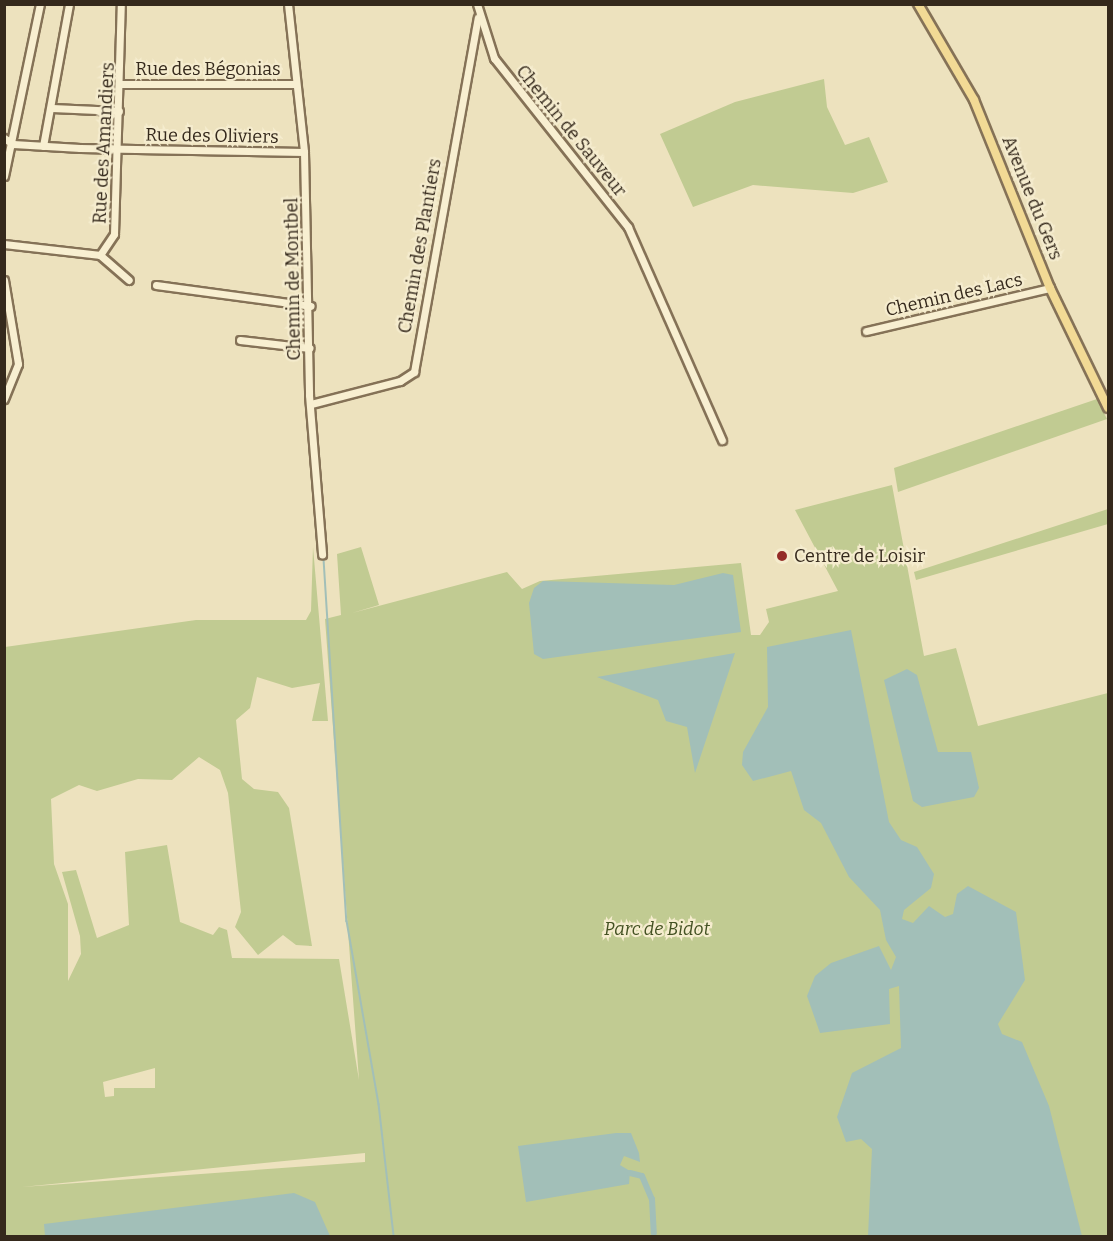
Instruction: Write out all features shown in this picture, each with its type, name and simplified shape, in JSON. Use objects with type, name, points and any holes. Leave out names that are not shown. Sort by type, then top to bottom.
[{"type":"main road","name":"Avenue du Gers","points":[[918,4],[974,100],[1050,288],[1108,408]]},
{"type":"street","points":[[4,176],[7,140],[40,4]]},
{"type":"street","points":[[43,146],[52,108],[69,4]]},
{"type":"street","name":"Rue des Amandiers","points":[[100,255],[116,229],[120,150],[121,4]]},
{"type":"street","name":"Chemin de Montbel","points":[[288,4],[304,152],[311,306],[312,405],[322,554]]},
{"type":"street","name":"Chemin de Sauveur","points":[[477,4],[478,18],[494,58],[513,86],[628,227],[722,440]]},
{"type":"street","name":"Chemin des Plantiers","points":[[312,405],[400,381],[414,372],[478,18]]},
{"type":"street","name":"Rue des Bégonias","points":[[120,84],[296,84]]},
{"type":"street","points":[[52,108],[119,111]]},
{"type":"street","name":"Rue des Oliviers","points":[[7,140],[43,146],[120,150],[304,152]]},
{"type":"street","points":[[4,244],[100,255],[129,280]]},
{"type":"street","points":[[4,280],[18,364],[4,399]]},
{"type":"street","points":[[156,285],[311,306]]},
{"type":"street","name":"Chemin des Lacs","points":[[866,331],[1050,288]]},
{"type":"street","points":[[240,340],[310,348]]},
{"type":"green space","points":[[824,79],[827,107],[845,145],[869,137],[888,182],[853,193],[753,185],[693,207],[660,134],[735,102]]},
{"type":"green space","points":[[1097,399],[1107,419],[898,492],[894,468]]},
{"type":"green space","name":"Parc de Bidot","points":[[892,485],[924,656],[956,648],[978,726],[1108,693],[1108,1236],[5,1236],[5,647],[196,620],[306,620],[311,611],[313,547],[328,721],[312,721],[320,683],[292,688],[257,677],[250,708],[236,720],[242,779],[254,789],[278,792],[289,808],[312,946],[296,945],[283,935],[258,955],[235,927],[241,912],[228,793],[220,770],[199,757],[172,780],[138,779],[97,791],[79,785],[51,799],[54,864],[68,904],[68,981],[81,954],[80,936],[62,872],[76,870],[97,938],[129,925],[125,852],[167,845],[180,922],[213,935],[219,927],[227,930],[232,958],[339,959],[359,1080],[325,619],[341,615],[337,554],[361,547],[379,605],[352,613],[507,572],[522,589],[540,581],[741,563],[751,635],[760,635],[769,622],[766,609],[838,591],[795,510]],"holes":[[[155,1068],[155,1088],[114,1088],[114,1096],[105,1097],[103,1082]],[[365,1153],[365,1162],[22,1187]]]},
{"type":"green space","points":[[1108,509],[1108,524],[916,580],[914,572]]},
{"type":"water","points":[[723,573],[733,575],[741,632],[543,659],[534,654],[529,603],[534,588],[543,581],[674,585]]},
{"type":"water","points":[[851,630],[889,822],[901,840],[917,847],[934,874],[931,888],[904,910],[902,919],[913,923],[929,906],[945,917],[953,914],[957,894],[968,886],[1016,912],[1025,980],[998,1024],[1002,1034],[1022,1042],[1049,1106],[1082,1236],[868,1236],[872,1149],[861,1139],[846,1142],[837,1117],[852,1073],[901,1048],[899,986],[889,989],[890,1024],[820,1033],[807,996],[815,976],[831,963],[879,946],[891,970],[896,957],[886,940],[880,910],[849,877],[821,823],[804,810],[791,771],[753,781],[742,765],[743,752],[768,707],[767,647]]},
{"type":"water","points":[[735,653],[695,773],[687,727],[666,721],[658,700],[597,677]]},
{"type":"water","points":[[907,669],[917,675],[938,752],[971,752],[979,788],[974,797],[922,807],[913,801],[884,680]]},
{"type":"water","points":[[631,1133],[639,1153],[640,1162],[624,1156],[620,1165],[630,1171],[629,1184],[526,1202],[518,1146]]},
{"type":"water","points":[[294,1193],[315,1202],[330,1236],[45,1236],[44,1224]]},
{"type":"waterway","points":[[324,559],[347,921],[379,1104],[394,1236]]},
{"type":"waterway","points":[[630,1173],[642,1176],[652,1199],[654,1233]]},
{"type":"place","name":"Centre de Loisir","points":[[782,556]]}]
